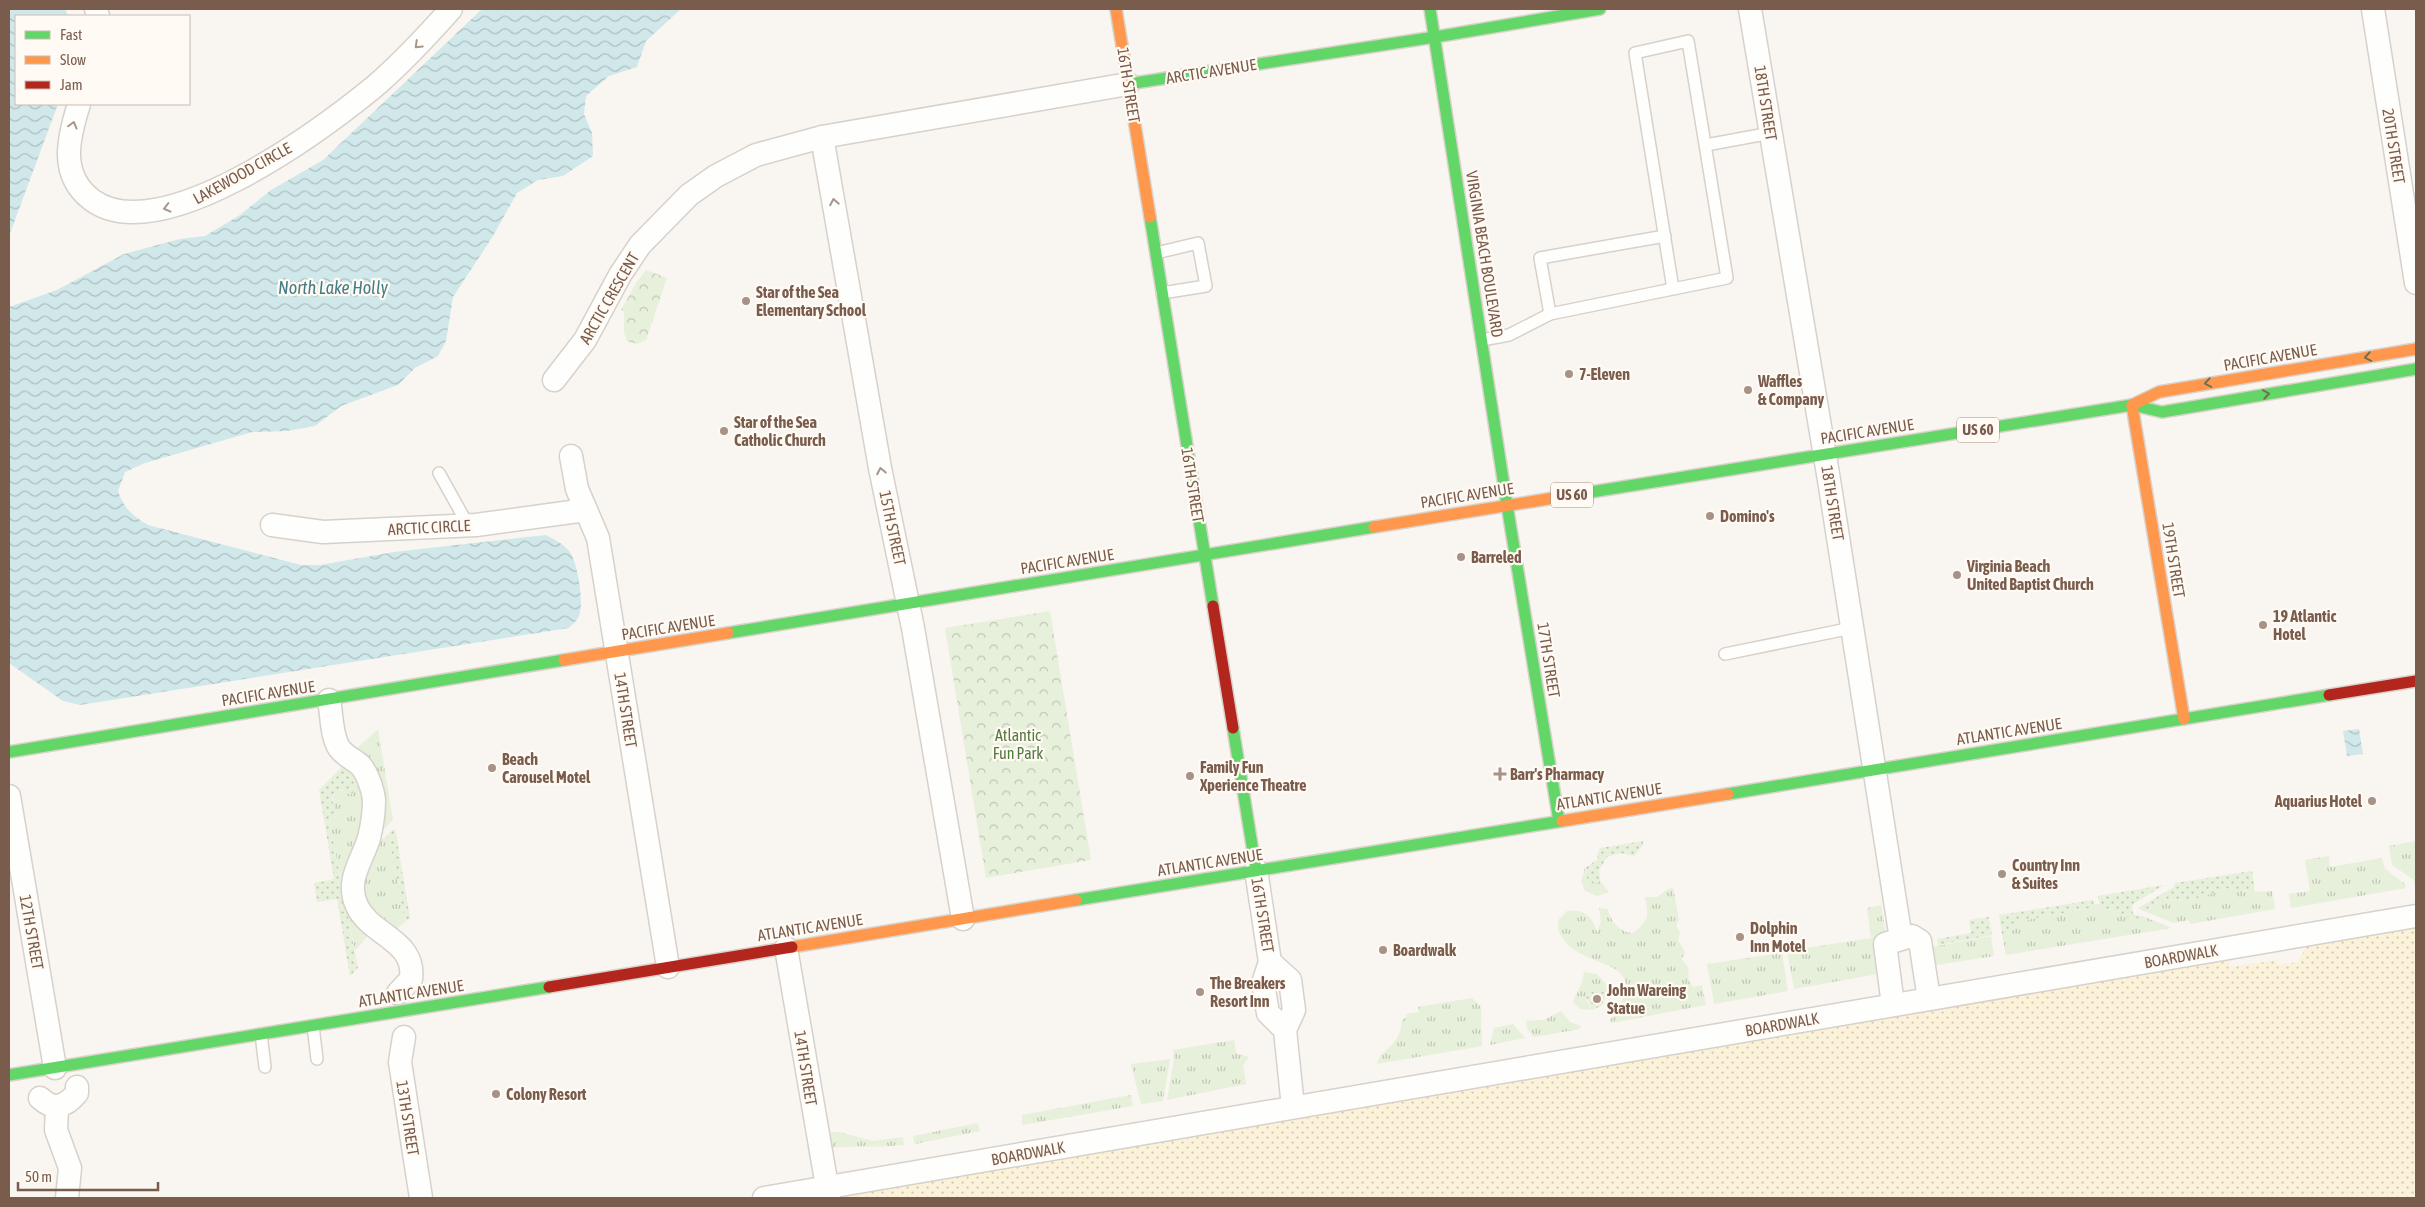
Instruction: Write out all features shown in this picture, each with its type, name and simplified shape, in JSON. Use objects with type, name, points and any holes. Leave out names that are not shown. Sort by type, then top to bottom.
[{"type":"main road","name":"16TH STREET","points":[[1116,9],[1256,870]]},
{"type":"main road","name":"VIRGINIA BEACH BOULEVARD","points":[[1430,9],[1507,505]]},
{"type":"main road","name":"ARCTIC AVENUE","points":[[1128,84],[1435,37],[1600,9]]},
{"type":"main road","name":"PACIFIC AVENUE","points":[[9,752],[1507,505],[2132,405],[2159,392],[2416,348]]},
{"type":"main road","name":"PACIFIC AVENUE","points":[[2132,405],[2162,412],[2416,369]]},
{"type":"main road","name":"19TH STREET","points":[[2132,405],[2184,719]]},
{"type":"main road","name":"17TH STREET","points":[[1507,505],[1559,821]]},
{"type":"main road","name":"ATLANTIC AVENUE","points":[[9,1075],[2416,681]]},
{"type":"street","name":"LAKEWOOD CIRCLE","points":[[79,105],[67,155],[76,183],[86,196],[100,206],[117,212],[129,214],[157,211],[184,204],[224,186],[322,126],[374,86],[422,41],[451,9]]},
{"type":"street","name":"18TH STREET","points":[[1750,9],[1825,455],[1900,939]]},
{"type":"street","name":"20TH STREET","points":[[2372,9],[2416,283]]},
{"type":"street","name":"ARCTIC AVENUE","points":[[822,137],[1128,84]]},
{"type":"street","name":"ARCTIC CRESCENT","points":[[554,380],[585,340],[616,282],[640,245],[689,195],[716,176],[756,155],[822,137]]},
{"type":"street","name":"15TH STREET","points":[[822,137],[880,468],[908,604],[963,919]]},
{"type":"street","name":"14TH STREET","points":[[571,456],[577,489],[598,538],[668,968]]},
{"type":"street","name":"ARCTIC CIRCLE","points":[[272,526],[323,532],[468,525],[586,510]]},
{"type":"street","points":[[330,700],[336,742],[346,756],[364,769],[374,798],[368,838],[355,872],[352,891],[357,907],[368,921],[399,944],[408,955],[411,978],[398,993]]},
{"type":"street","name":"12TH STREET","points":[[9,796],[55,1068]]},
{"type":"street","name":"16TH STREET","points":[[1256,870],[1270,962],[1290,980],[1294,1010],[1285,1030],[1293,1107]]},
{"type":"street","name":"BOARDWALK","points":[[764,1198],[828,1193],[1293,1107],[2416,916]]},
{"type":"street","points":[[1893,1005],[1885,944],[1912,936],[1920,941],[1930,999]]},
{"type":"street","name":"14TH STREET","points":[[786,948],[828,1193]]},
{"type":"street","name":"13TH STREET","points":[[404,1037],[400,1062],[421,1198]]},
{"type":"street","points":[[67,1198],[70,1168],[48,1102],[70,1101],[78,1093],[77,1087]]},
{"type":"lane","points":[[1482,340],[1510,335],[1550,314],[1673,289],[1727,278],[1688,41],[1635,53],[1673,289]]},
{"type":"lane","points":[[1706,145],[1771,132]]},
{"type":"lane","points":[[1550,314],[1540,258],[1665,236]]},
{"type":"lane","points":[[1156,252],[1198,243],[1206,286],[1162,293]]},
{"type":"lane","points":[[439,474],[468,525]]},
{"type":"lane","points":[[1725,654],[1852,628]]},
{"type":"lane","points":[[313,1026],[317,1059]]},
{"type":"lane","points":[[261,1034],[265,1067]]},
{"type":"green space","points":[[646,270],[667,278],[646,340],[637,344],[627,341],[624,332],[624,311],[621,310],[636,283]]},
{"type":"green space","name":"Atlantic Fun Park","points":[[1050,611],[1091,860],[986,878],[945,628]]},
{"type":"green space","points":[[378,729],[393,820],[380,833],[356,749]]},
{"type":"green space","points":[[345,764],[358,776],[356,790],[350,795],[342,790],[335,793],[332,799],[335,811],[329,819],[358,968],[350,976],[337,899],[317,902],[314,883],[334,879],[319,790]]},
{"type":"green space","points":[[358,776],[363,787],[363,830],[350,853],[344,874],[370,933],[355,951],[329,819],[333,811],[335,793],[338,790],[347,792]]},
{"type":"green space","points":[[395,828],[410,918],[405,922],[388,834]]},
{"type":"green space","points":[[388,834],[405,922],[394,931],[369,908],[362,887],[370,851]]},
{"type":"green space","points":[[1643,841],[1643,845],[1634,856],[1620,853],[1607,857],[1599,870],[1600,881],[1595,884],[1588,881],[1585,868],[1598,859],[1597,855],[1600,848]]},
{"type":"green space","points":[[2416,841],[2415,886],[2414,880],[2392,865],[2389,846]]},
{"type":"green space","points":[[2329,856],[2330,867],[2382,858],[2385,869],[2405,884],[2406,888],[2291,908],[2289,894],[2310,891],[2305,860]]},
{"type":"green space","points":[[1585,868],[1586,874],[1595,884],[1600,881],[1609,892],[1597,896],[1585,891],[1581,881]]},
{"type":"green space","points":[[2252,871],[2255,892],[2229,888],[2197,898],[2158,902],[2145,912],[2138,908],[2174,887],[2175,883]]},
{"type":"green space","points":[[2164,885],[2132,905],[2133,914],[2142,917],[2132,918],[2115,910],[2101,910],[2098,896]]},
{"type":"green space","points":[[1673,888],[1679,919],[1676,925],[1680,933],[1678,940],[1685,952],[1682,959],[1688,967],[1689,981],[1693,987],[1702,985],[1706,1005],[1611,1023],[1610,1020],[1623,999],[1626,984],[1621,974],[1612,967],[1585,956],[1572,948],[1560,933],[1558,927],[1559,919],[1567,911],[1579,911],[1590,918],[1597,932],[1601,921],[1599,908],[1608,909],[1611,918],[1620,929],[1633,933],[1642,925],[1646,918],[1645,897],[1657,897],[1668,889]]},
{"type":"green space","points":[[2229,888],[2255,892],[2272,891],[2275,909],[2190,924],[2189,920],[2174,923],[2146,912],[2158,902],[2197,898]]},
{"type":"green space","points":[[2093,900],[2094,904],[2090,908],[2021,921],[2010,933],[2002,934],[1999,915]]},
{"type":"green space","points":[[2094,904],[2100,904],[2101,910],[2115,910],[2132,918],[2142,916],[2172,928],[2006,955],[2002,934],[2010,933],[2021,921],[2090,908]]},
{"type":"green space","points":[[1881,905],[1886,933],[1883,973],[1794,989],[1787,951],[1871,938],[1867,908]]},
{"type":"green space","points":[[1989,917],[1992,935],[1938,945],[1937,939],[1971,933],[1969,920]]},
{"type":"green space","points":[[1991,936],[1994,956],[1930,966],[1927,948]]},
{"type":"green space","points":[[1782,953],[1788,991],[1714,1004],[1707,964]]},
{"type":"green space","points":[[1584,972],[1597,974],[1606,984],[1607,994],[1601,990],[1586,1000],[1592,1010],[1580,1009],[1573,1002],[1582,982]]},
{"type":"green space","points":[[1595,990],[1601,990],[1607,994],[1601,1006],[1592,1010],[1586,996]]},
{"type":"green space","points":[[1472,998],[1481,1007],[1482,1046],[1377,1064],[1379,1058],[1398,1037],[1402,1020],[1407,1017],[1406,1014],[1419,1012],[1418,1007]]},
{"type":"green space","points":[[1561,1011],[1570,1022],[1581,1026],[1580,1029],[1534,1037],[1527,1029],[1526,1021],[1544,1020]]},
{"type":"green space","points":[[1513,1024],[1525,1038],[1490,1045],[1494,1028]]},
{"type":"green space","points":[[1234,1040],[1236,1053],[1249,1057],[1243,1065],[1246,1084],[1167,1100],[1174,1059],[1173,1050]]},
{"type":"green space","points":[[1170,1059],[1163,1101],[1141,1104],[1131,1064]]},
{"type":"green space","points":[[1131,1095],[1133,1106],[1022,1125],[1022,1115]]},
{"type":"green space","points":[[978,1123],[980,1131],[915,1144],[913,1136]]},
{"type":"green space","points":[[839,1132],[873,1141],[903,1137],[904,1145],[828,1148],[824,1133]]},
{"type":"sand","points":[[2416,928],[2416,1198],[840,1198],[897,1185],[2228,960],[2230,967],[2278,960],[2276,965],[2298,962],[2306,947]]},
{"type":"water","points":[[9,9],[65,9],[68,15],[15,15],[15,105],[58,105],[9,236]]},
{"type":"water","name":"North Lake Holly","points":[[482,9],[681,9],[646,41],[637,67],[609,76],[586,96],[584,114],[592,133],[593,156],[563,176],[538,180],[517,193],[493,236],[453,297],[446,341],[438,356],[415,368],[398,385],[341,406],[315,426],[287,431],[252,432],[145,463],[125,472],[118,491],[123,503],[130,511],[148,525],[301,565],[320,565],[394,552],[546,535],[566,548],[574,560],[581,594],[578,618],[569,628],[80,705],[63,701],[9,663],[9,307],[57,290],[124,254],[180,239],[205,236],[240,215],[271,190],[323,160]]},
{"type":"water","points":[[2359,729],[2363,754],[2347,756],[2343,731]]},
{"type":"traffic: fast","points":[[1430,9],[1507,505]]},
{"type":"traffic: fast","points":[[1128,84],[1435,37],[1600,9]]},
{"type":"traffic: fast","points":[[1150,217],[1213,606]]},
{"type":"traffic: fast","points":[[2132,405],[2162,412],[2416,369]]},
{"type":"traffic: fast","points":[[1560,497],[2132,405]]},
{"type":"traffic: fast","points":[[1507,505],[1559,821]]},
{"type":"traffic: fast","points":[[728,633],[1374,527]]},
{"type":"traffic: fast","points":[[9,752],[564,660]]},
{"type":"traffic: fast","points":[[1728,794],[2329,695]]},
{"type":"traffic: fast","points":[[1233,728],[1256,870]]},
{"type":"traffic: fast","points":[[1076,900],[1562,821]]},
{"type":"traffic: fast","points":[[9,1075],[549,987]]},
{"type":"traffic: slow","points":[[1116,9],[1150,217]]},
{"type":"traffic: slow","points":[[2132,405],[2159,392],[2416,349]]},
{"type":"traffic: slow","points":[[2132,405],[2184,719]]},
{"type":"traffic: slow","points":[[1374,527],[1560,497]]},
{"type":"traffic: slow","points":[[564,660],[728,633]]},
{"type":"traffic: slow","points":[[1562,821],[1728,794]]},
{"type":"traffic: slow","points":[[792,947],[1076,900]]},
{"type":"traffic: jam","points":[[1213,606],[1233,728]]},
{"type":"traffic: jam","points":[[2329,695],[2416,681]]},
{"type":"traffic: jam","points":[[549,987],[792,947]]},
{"type":"place","name":"Star of the Sea Elementary School","points":[[746,301]]},
{"type":"place","name":"7-Eleven","points":[[1569,374]]},
{"type":"place","name":"Waffles & Company","points":[[1748,390]]},
{"type":"place","name":"Star of the Sea Catholic Church","points":[[724,431]]},
{"type":"place","name":"Domino's","points":[[1710,516]]},
{"type":"place","name":"Barreled","points":[[1461,557]]},
{"type":"place","name":"Virginia Beach United Baptist Church","points":[[1957,575]]},
{"type":"place","name":"19 Atlantic Hotel","points":[[2263,625]]},
{"type":"place","name":"Beach Carousel Motel","points":[[492,768]]},
{"type":"place","name":"Barr's Pharmacy","points":[[1500,774]]},
{"type":"place","name":"Family Fun Xperience Theatre","points":[[1190,776]]},
{"type":"place","name":"Aquarius Hotel","points":[[2372,801]]},
{"type":"place","name":"Country Inn & Suites","points":[[2002,874]]},
{"type":"place","name":"Dolphin Inn Motel","points":[[1740,937]]},
{"type":"place","name":"Boardwalk","points":[[1383,950]]},
{"type":"place","name":"The Breakers Resort Inn","points":[[1200,992]]},
{"type":"place","name":"John Wareing Statue","points":[[1597,999]]},
{"type":"place","name":"Colony Resort","points":[[496,1094]]}]
